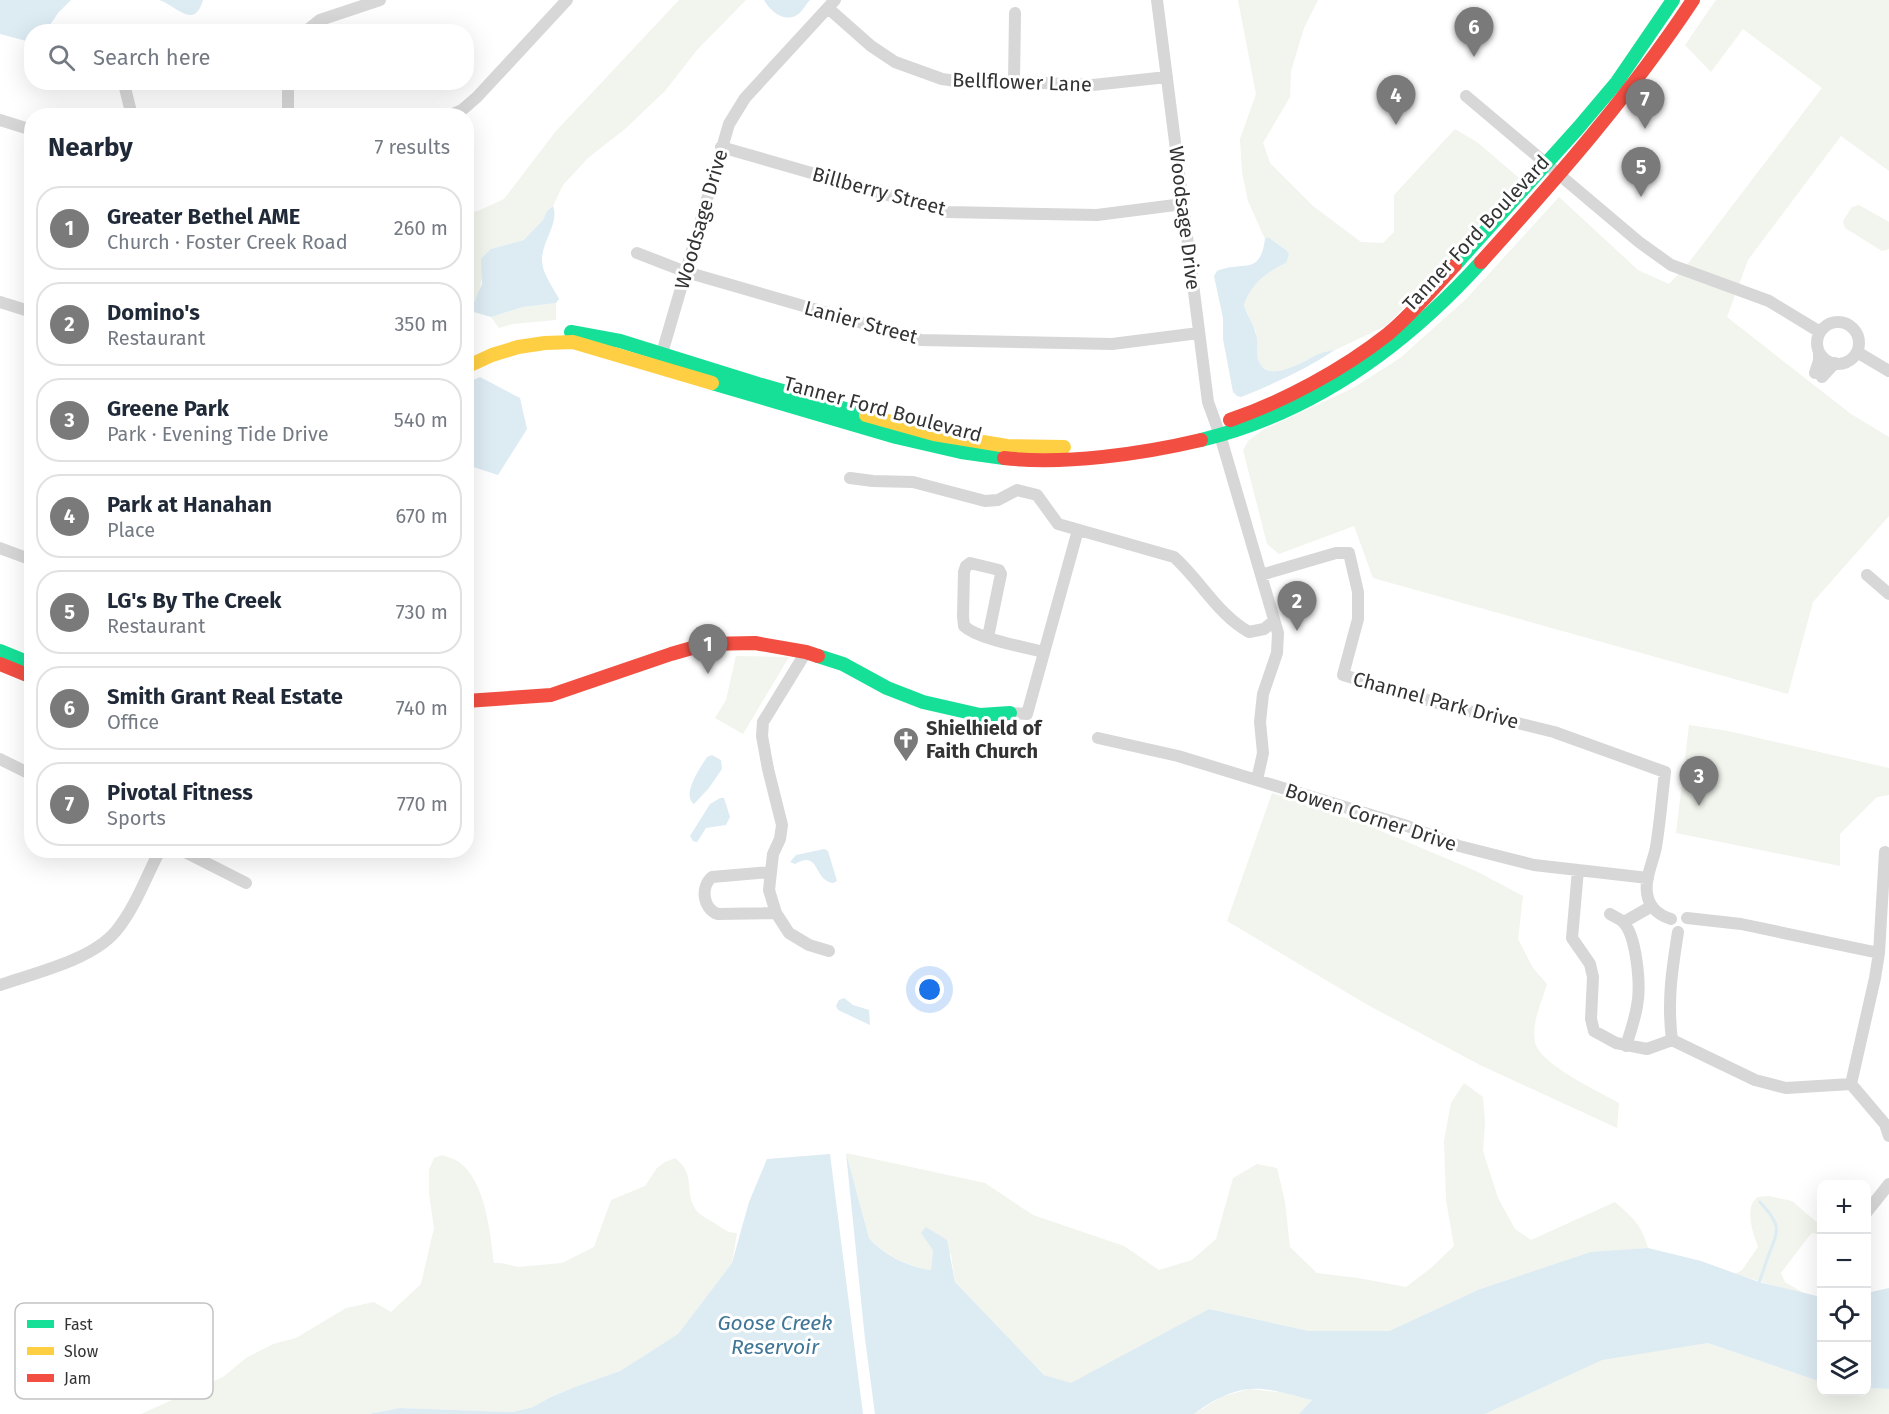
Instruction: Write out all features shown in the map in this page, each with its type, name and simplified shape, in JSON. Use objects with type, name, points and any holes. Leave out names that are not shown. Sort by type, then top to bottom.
[{"type":"street","points":[[315,24],[320,20],[380,0]]},
{"type":"street","points":[[464,108],[477,98],[567,0]]},
{"type":"street","name":"Woodsage Drive","points":[[1157,0],[1208,402],[1278,633],[1277,653],[1263,694],[1260,722],[1263,753],[1257,780]]},
{"type":"street","name":"Tanner Ford Boulevard","points":[[1218,430],[1298,391],[1344,364],[1388,334],[1431,292],[1617,82],[1673,0]]},
{"type":"street","name":"Tanner Ford Boulevard","points":[[474,363],[505,349],[530,344],[573,342],[758,384],[934,434],[1007,446],[1040,448],[1120,445],[1218,430],[1268,419],[1317,396],[1364,368],[1408,334],[1449,297],[1559,175],[1637,80],[1693,0]]},
{"type":"street","name":"Woodsage Drive","points":[[660,361],[729,124],[745,98],[831,4]]},
{"type":"street","name":"Bellflower Lane","points":[[831,4],[871,46],[895,62],[942,79],[970,83],[1093,85],[1167,77]]},
{"type":"street","points":[[1014,13],[1014,82]]},
{"type":"street","points":[[126,90],[130,108]]},
{"type":"street","points":[[288,90],[288,108]]},
{"type":"street","points":[[1466,96],[1639,242],[1671,265],[1769,301],[1820,332]]},
{"type":"street","points":[[0,120],[24,127]]},
{"type":"street","name":"Billberry Street","points":[[721,147],[947,212],[1097,215],[1183,204]]},
{"type":"street","name":"Lanier Street","points":[[637,253],[686,272],[921,340],[1112,344],[1199,333]]},
{"type":"street","points":[[0,302],[24,310]]},
{"type":"street","points":[[1819,352],[1828,361],[1835,363],[1848,361],[1857,352],[1859,338],[1856,331],[1848,324],[1830,323],[1820,332],[1818,339],[1818,375],[1835,363]]},
{"type":"street","name":"Tanner Ford Boulevard","points":[[474,353],[506,339],[552,332],[574,332],[620,341],[660,361]]},
{"type":"street","points":[[1857,352],[1889,371]]},
{"type":"street","points":[[850,478],[913,482],[985,501],[998,500],[1017,490],[1037,495],[1058,524],[1173,557],[1186,568],[1235,625],[1249,632],[1264,629],[1274,621]]},
{"type":"street","points":[[474,701],[551,694],[706,644],[755,643],[806,651],[843,664],[887,688],[923,702],[980,715],[1010,713],[1030,717],[1044,652],[1078,530]]},
{"type":"street","points":[[0,548],[24,557]]},
{"type":"street","name":"Channel Park Drive","points":[[1261,575],[1336,553],[1349,553],[1358,592],[1358,619],[1343,675],[1441,704],[1554,732],[1665,772],[1656,847],[1648,878]]},
{"type":"street","points":[[988,637],[1001,574],[999,570],[970,563],[964,572],[964,626],[970,631],[988,637],[1044,652]]},
{"type":"street","points":[[1867,575],[1889,594]]},
{"type":"street","points":[[0,651],[24,661]]},
{"type":"street","points":[[806,651],[763,722],[762,736],[768,769],[782,825],[780,839],[773,854],[769,890],[776,913],[789,933],[809,945],[829,951]]},
{"type":"street","points":[[0,664],[24,674]]},
{"type":"street","name":"Bowen Corner Drive","points":[[1098,738],[1178,756],[1407,826],[1459,846],[1533,865],[1648,878]]},
{"type":"street","points":[[0,759],[24,771]]},
{"type":"street","points":[[1851,1084],[1879,953],[1885,852]]},
{"type":"street","points":[[1,983],[88,954],[104,943],[126,918],[156,858]]},
{"type":"street","points":[[198,858],[246,883]]},
{"type":"street","points":[[1578,870],[1572,938],[1590,964],[1593,977],[1590,1019],[1594,1031],[1626,1046],[1647,1049],[1672,1040],[1755,1080],[1786,1088],[1851,1084]]},
{"type":"street","points":[[770,872],[712,877],[705,886],[705,901],[712,912],[718,914],[776,913]]},
{"type":"street","points":[[1648,878],[1647,896],[1652,906],[1657,912],[1671,919]]},
{"type":"street","points":[[1624,922],[1652,906]]},
{"type":"street","points":[[1610,914],[1624,922],[1636,955],[1639,988],[1626,1046]]},
{"type":"street","points":[[1671,919],[1680,914],[1687,918],[1742,924],[1879,953]]},
{"type":"street","points":[[1671,919],[1671,927],[1678,932],[1688,927],[1687,918]]},
{"type":"street","points":[[1672,1040],[1669,1016],[1678,932]]},
{"type":"street","points":[[1851,1084],[1885,1124],[1889,1136]]},
{"type":"street","points":[[1871,1207],[1889,1184]]},
{"type":"shaded area","points":[[679,0],[746,0],[697,50],[665,91],[625,129],[588,158],[563,185],[553,206],[529,236],[524,240],[491,249],[479,293],[474,300],[474,211],[504,199],[556,131]]},
{"type":"shaded area","points":[[1238,0],[1318,0],[1304,28],[1291,71],[1290,97],[1263,143],[1270,163],[1313,206],[1361,242],[1383,243],[1394,232],[1394,195],[1455,129],[1477,142],[1519,178],[1420,291],[1386,326],[1335,350],[1323,352],[1287,370],[1276,372],[1262,367],[1258,361],[1256,332],[1244,305],[1260,280],[1286,263],[1286,250],[1268,237],[1265,239],[1248,201],[1242,172],[1240,139],[1256,94]]},
{"type":"shaded area","points":[[1716,0],[1889,0],[1889,171],[1841,136],[1748,260],[1727,317],[1851,414],[1889,437],[1889,516],[1813,602],[1788,694],[1373,578],[1354,526],[1279,554],[1267,544],[1243,450],[1249,440],[1263,430],[1353,388],[1400,358],[1465,300],[1559,197],[1638,270],[1669,284],[1687,265],[1822,88],[1743,29],[1711,72],[1685,45]]},
{"type":"shaded area","points":[[1859,205],[1889,222],[1889,249],[1882,251],[1845,228],[1843,221],[1852,207]]},
{"type":"shaded area","points":[[556,303],[556,320],[512,324],[499,328],[491,317],[523,307]]},
{"type":"shaded area","points":[[736,656],[789,657],[743,734],[715,718],[726,700]]},
{"type":"shaded area","points":[[1689,725],[1728,731],[1889,768],[1889,795],[1877,797],[1840,834],[1840,866],[1676,833]]},
{"type":"shaded area","points":[[1272,793],[1367,825],[1476,871],[1523,896],[1518,939],[1533,968],[1547,984],[1536,1020],[1535,1042],[1539,1050],[1558,1068],[1619,1103],[1617,1128],[1480,1065],[1366,1004],[1227,921]]},
{"type":"shaded area","points":[[1464,1083],[1483,1097],[1485,1122],[1483,1151],[1498,1198],[1515,1229],[1531,1240],[1615,1202],[1636,1222],[1648,1248],[1591,1253],[1480,1289],[1389,1331],[1309,1331],[1209,1309],[1071,1384],[1044,1375],[955,1282],[951,1254],[933,1250],[931,1270],[906,1263],[890,1255],[869,1238],[846,1153],[985,1183],[1033,1215],[1124,1246],[1159,1270],[1192,1260],[1216,1239],[1233,1178],[1257,1164],[1277,1168],[1285,1202],[1290,1247],[1317,1273],[1406,1287],[1454,1246],[1446,1200],[1444,1141],[1451,1103]]},
{"type":"shaded area","points":[[442,1155],[453,1159],[468,1171],[481,1195],[485,1209],[494,1263],[518,1267],[562,1263],[594,1247],[611,1200],[645,1186],[657,1168],[675,1158],[686,1170],[692,1203],[698,1212],[726,1230],[737,1233],[732,1263],[678,1334],[620,1371],[575,1387],[533,1407],[513,1412],[400,1408],[368,1414],[141,1414],[174,1399],[213,1399],[213,1382],[223,1377],[246,1358],[273,1344],[296,1338],[346,1308],[374,1302],[391,1312],[421,1284],[434,1228],[429,1194],[429,1170],[434,1158]]},
{"type":"shaded area","points":[[1769,1196],[1792,1201],[1817,1223],[1817,1234],[1812,1233],[1809,1236],[1781,1273],[1785,1282],[1807,1295],[1735,1274],[1742,1270],[1758,1247],[1753,1232],[1751,1209],[1752,1203],[1758,1197]]},
{"type":"shaded area","points":[[1708,1343],[1817,1381],[1817,1396],[1871,1396],[1871,1388],[1889,1389],[1889,1414],[1485,1414],[1602,1359]]},
{"type":"shaded area","points":[[1250,1389],[1287,1393],[1312,1400],[1299,1414],[1194,1414],[1223,1396]]},
{"type":"water","points":[[0,0],[71,0],[51,24],[24,24],[24,40],[0,34]]},
{"type":"water","points":[[159,0],[203,0],[195,14],[190,15]]},
{"type":"water","points":[[764,0],[810,0],[799,14],[787,18],[774,12]]},
{"type":"water","points":[[553,206],[554,219],[542,254],[542,261],[546,276],[559,299],[556,303],[523,307],[491,317],[474,312],[474,302],[482,284],[481,259],[491,249],[524,240],[543,220],[547,211]]},
{"type":"water","points":[[1268,237],[1289,254],[1286,263],[1273,270],[1255,285],[1244,305],[1255,331],[1259,362],[1264,368],[1279,371],[1298,365],[1321,353],[1335,350],[1290,376],[1241,397],[1233,392],[1223,339],[1223,318],[1214,276],[1217,271],[1226,268],[1254,263],[1263,251],[1265,239]]},
{"type":"water","points":[[480,377],[520,398],[527,429],[498,475],[474,467],[474,380]]},
{"type":"water","points":[[712,755],[721,760],[722,769],[694,804],[690,794],[693,781],[707,757]]},
{"type":"water","points":[[724,798],[730,817],[726,825],[706,828],[697,842],[693,841],[690,836],[710,804]]},
{"type":"water","points":[[824,849],[828,851],[837,881],[833,883],[822,877],[809,860],[795,864],[790,862],[796,855]]},
{"type":"water","points":[[844,998],[853,1005],[869,1010],[870,1025],[838,1010],[836,1006],[839,1000]]},
{"type":"water","points":[[846,1153],[869,1238],[882,1250],[897,1259],[931,1270],[933,1250],[921,1233],[926,1227],[947,1240],[955,1282],[1044,1375],[1071,1383],[1209,1309],[1309,1331],[1389,1331],[1480,1289],[1591,1252],[1648,1248],[1701,1261],[1759,1282],[1817,1296],[1817,1381],[1708,1343],[1602,1360],[1485,1414],[1299,1414],[1312,1400],[1282,1392],[1258,1389],[1228,1394],[1194,1414],[875,1414]]},
{"type":"water","name":"Goose Creek Reservoir","points":[[830,1154],[863,1414],[368,1414],[400,1408],[513,1412],[533,1407],[575,1387],[620,1371],[678,1334],[732,1263],[749,1202],[767,1159]]},
{"type":"water","points":[[1889,1288],[1889,1389],[1871,1388],[1871,1292]]},
{"type":"waterway","points":[[1759,1282],[1776,1232],[1775,1221],[1760,1202]]},
{"type":"traffic: fast","points":[[1455,265],[1617,82],[1673,0]]},
{"type":"traffic: fast","points":[[1201,440],[1281,413],[1319,394],[1354,372],[1389,348],[1421,321],[1481,262]]},
{"type":"traffic: fast","points":[[571,332],[620,341],[866,415]]},
{"type":"traffic: fast","points":[[712,383],[896,437],[961,452],[1004,458]]},
{"type":"traffic: fast","points":[[0,651],[24,661]]},
{"type":"traffic: fast","points":[[818,656],[843,664],[887,688],[923,702],[980,715],[1010,713]]},
{"type":"traffic: slow","points":[[474,363],[518,347],[573,342],[712,383]]},
{"type":"traffic: slow","points":[[866,415],[934,434],[1007,446],[1064,447]]},
{"type":"traffic: jam","points":[[1481,262],[1619,102],[1693,0]]},
{"type":"traffic: jam","points":[[1230,420],[1292,394],[1333,372],[1371,347],[1406,318],[1455,265]]},
{"type":"traffic: jam","points":[[1004,458],[1052,460],[1103,457],[1154,450],[1201,440]]},
{"type":"traffic: jam","points":[[474,700],[551,695],[706,644],[755,643],[818,656]]},
{"type":"traffic: jam","points":[[0,664],[24,674]]},
{"type":"place","name":"Smith Grant Real Estate","points":[[1474,57]]},
{"type":"place","name":"Park at Hanahan","points":[[1396,125]]},
{"type":"place","name":"Pivotal Fitness","points":[[1645,129]]},
{"type":"place","name":"LG's By The Creek","points":[[1641,197]]},
{"type":"place","name":"Domino's","points":[[1297,631]]},
{"type":"place","name":"Greater Bethel AME","points":[[708,674]]},
{"type":"place","name":"Shielhield of Faith Church","points":[[906,763]]},
{"type":"place","name":"Greene Park","points":[[1699,806]]}]
